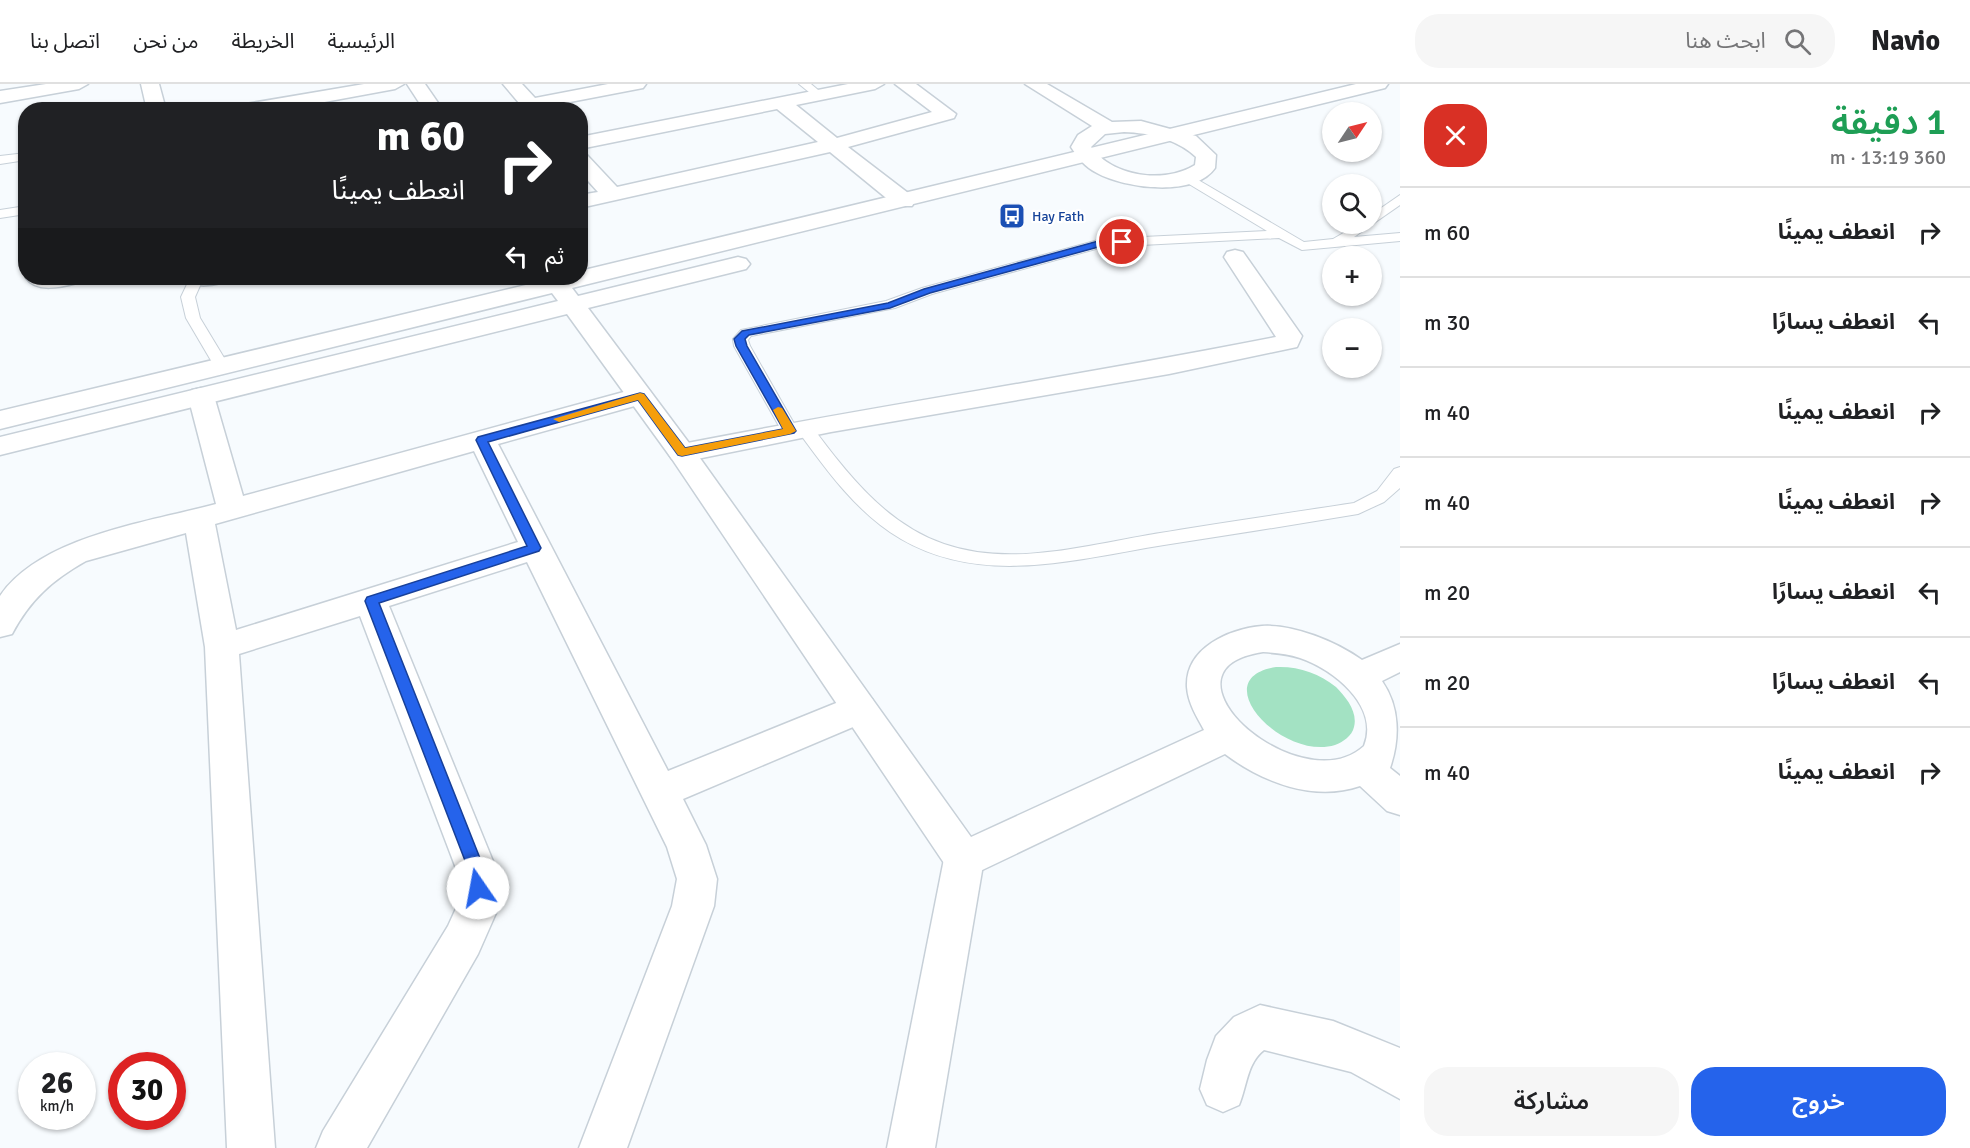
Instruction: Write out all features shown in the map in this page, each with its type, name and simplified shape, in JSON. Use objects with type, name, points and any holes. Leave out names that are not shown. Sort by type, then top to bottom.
[{"type":"street","points":[[0,97],[26,88],[79,84]]},
{"type":"street","points":[[150,84],[155,102]]},
{"type":"street","points":[[334,102],[395,84]]},
{"type":"street","points":[[416,84],[428,102]]},
{"type":"street","points":[[512,84],[526,102]]},
{"type":"street","points":[[558,102],[637,84]]},
{"type":"street","points":[[588,141],[781,103],[812,90],[875,84]]},
{"type":"street","points":[[588,200],[833,146],[947,114],[904,84]]},
{"type":"street","points":[[1034,84],[1109,128]]},
{"type":"street","points":[[1361,102],[1384,92]]},
{"type":"street","points":[[588,282],[1175,134],[1384,92]]},
{"type":"street","points":[[781,103],[903,201]]},
{"type":"street","points":[[806,247],[1322,117]]},
{"type":"street","points":[[1141,127],[1175,134],[1200,148],[1208,162],[1199,174],[1174,181],[1140,180],[1108,171],[1085,156],[1081,147],[1084,139],[1094,132],[1109,128],[1141,127]]},
{"type":"street","points":[[588,168],[612,195]]},
{"type":"street","points":[[682,453],[831,423],[829,414],[840,404],[900,403],[1036,375],[1061,385],[1287,342],[1289,336],[1235,257]]},
{"type":"street","points":[[588,285],[759,258]]},
{"type":"street","points":[[0,420],[221,366],[577,285]]},
{"type":"street","points":[[0,446],[201,396],[561,289],[587,285]]},
{"type":"street","points":[[561,289],[682,453],[963,859],[911,1148]]},
{"type":"street","points":[[201,396],[215,514],[251,1148]]},
{"type":"street","points":[[0,624],[24,587],[45,570],[75,553],[640,396]]},
{"type":"street","points":[[482,440],[686,845],[697,879],[693,906],[603,1148]]},
{"type":"street","points":[[222,646],[372,601],[535,548]]},
{"type":"street","points":[[340,1148],[463,940],[479,904],[477,871],[372,601]]},
{"type":"street","points":[[1263,639],[1287,641],[1321,653],[1359,677],[1376,697],[1386,717],[1388,738],[1382,756],[1366,769],[1342,777],[1314,776],[1283,769],[1254,755],[1229,735],[1214,716],[1205,696],[1204,677],[1210,661],[1222,649],[1240,641],[1263,639]]},
{"type":"street","points":[[1359,677],[1400,657]]},
{"type":"street","points":[[659,792],[859,709]]},
{"type":"street","points":[[963,859],[1229,735]]},
{"type":"street","points":[[1366,769],[1400,799]]},
{"type":"street","points":[[1223,1089],[1231,1054],[1240,1037],[1260,1027],[1342,1046],[1386,1064],[1400,1076]]},
{"type":"lane","points":[[0,160],[18,157]]},
{"type":"lane","points":[[1188,178],[1302,246],[1400,237]]},
{"type":"lane","points":[[1382,213],[1400,199]]},
{"type":"lane","points":[[0,214],[18,211]]},
{"type":"lane","points":[[1382,222],[1400,232]]},
{"type":"lane","points":[[1282,234],[1102,243],[927,291],[890,305],[746,333],[740,339],[742,346],[797,429],[871,508],[909,535],[945,551],[981,560],[1040,560],[1359,508],[1381,498],[1395,486],[1400,472]]},
{"type":"lane","points":[[1335,243],[1350,234]]},
{"type":"lane","points":[[196,285],[188,297],[193,318],[221,366]]},
{"type":"green space","points":[[1276,667],[1308,671],[1336,687],[1353,710],[1355,721],[1349,736],[1335,745],[1314,747],[1293,741],[1274,730],[1259,716],[1249,701],[1247,686],[1256,674]]},
{"type":"slow traffic","points":[[559,419],[640,396],[682,453],[790,431],[778,410]]},
{"type":"place","name":"Hay Fath","points":[[1012,216]]},
{"type":"route","points":[[478,888],[477,871],[372,601],[535,548],[482,440],[640,396],[682,453],[790,431],[742,346],[740,339],[746,333],[867,311],[927,291],[1102,243],[1122,242]]}]
